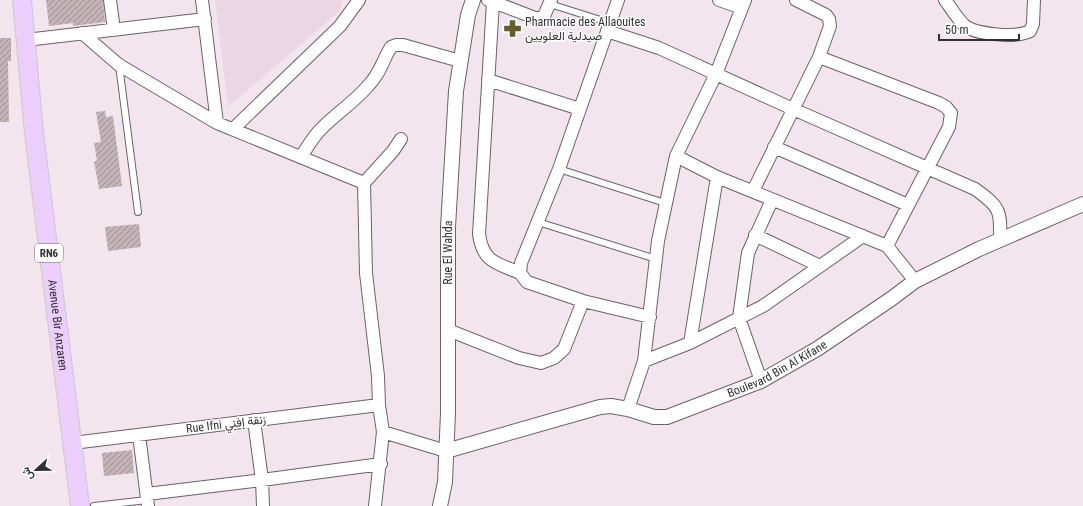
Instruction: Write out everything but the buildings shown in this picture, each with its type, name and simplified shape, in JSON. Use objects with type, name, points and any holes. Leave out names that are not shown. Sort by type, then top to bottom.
[{"type":"main road","name":"Avenue Bir Anzaren","points":[[22,0],[34,133],[80,506]]},
{"type":"street","points":[[110,0],[114,30]]},
{"type":"street","points":[[202,0],[217,123]]},
{"type":"street","points":[[233,129],[340,26],[359,0]]},
{"type":"street","points":[[464,0],[468,15]]},
{"type":"street","name":"Rue El Wahda","points":[[440,506],[445,482],[449,360],[448,228],[456,90],[468,15],[473,0]]},
{"type":"street","points":[[520,273],[521,263],[559,169],[618,0]]},
{"type":"street","points":[[628,409],[644,361],[656,259],[665,203],[676,156],[716,74],[744,4],[719,0]]},
{"type":"street","points":[[752,191],[819,57],[830,26],[829,20],[826,16],[796,0]]},
{"type":"street","points":[[945,0],[964,25],[971,29],[1015,36],[1030,31],[1033,24],[1034,0]]},
{"type":"street","points":[[551,2],[544,16],[538,19],[490,1],[488,80],[479,234],[480,245],[487,258],[520,273],[527,282],[583,301],[650,317]]},
{"type":"street","points":[[26,40],[204,19]]},
{"type":"street","points":[[608,27],[659,48],[975,189],[994,204],[1001,218],[1000,240]]},
{"type":"street","points":[[82,34],[119,65],[217,123],[364,183]]},
{"type":"street","points":[[301,157],[310,142],[323,127],[367,88],[381,69],[391,47],[403,45],[460,61]]},
{"type":"street","points":[[819,57],[939,103],[950,110],[952,118],[949,127],[887,246]]},
{"type":"street","points":[[488,80],[580,109]]},
{"type":"street","points":[[376,506],[383,432],[366,273],[364,183],[393,151],[401,139]]},
{"type":"street","points":[[774,147],[908,205]]},
{"type":"street","points":[[676,156],[716,177],[887,246],[915,281]]},
{"type":"street","points":[[690,344],[716,177]]},
{"type":"street","points":[[761,381],[739,318],[748,253],[772,200]]},
{"type":"street","name":"Boulevard Bin Al Kifane","points":[[446,451],[600,407],[611,406],[628,409],[654,417],[667,417],[761,381],[817,349],[915,281],[1000,240],[1083,204]]},
{"type":"street","points":[[755,235],[820,266]]},
{"type":"street","points":[[644,361],[690,344],[763,306],[863,236]]},
{"type":"street","points":[[448,330],[519,358],[541,363],[554,358],[564,348],[583,301]]},
{"type":"street","name":"Rue Ifni زنقة إفني","points":[[73,443],[379,405]]},
{"type":"street","points":[[254,420],[262,480],[263,506]]},
{"type":"street","points":[[383,432],[446,451]]},
{"type":"street","points":[[139,436],[147,500],[262,480],[381,464]]},
{"type":"lane","points":[[551,2],[608,27]]},
{"type":"lane","points":[[119,65],[138,212]]},
{"type":"lane","points":[[559,169],[665,203]]},
{"type":"lane","points":[[538,222],[656,259]]},
{"type":"lane","points":[[94,506],[147,500]]},
{"type":"shaded area","points":[[215,0],[342,0],[340,11],[228,107]]},
{"type":"place","name":"Pharmacie des Allaouites صيدلية العلويين","points":[[512,29]]}]
